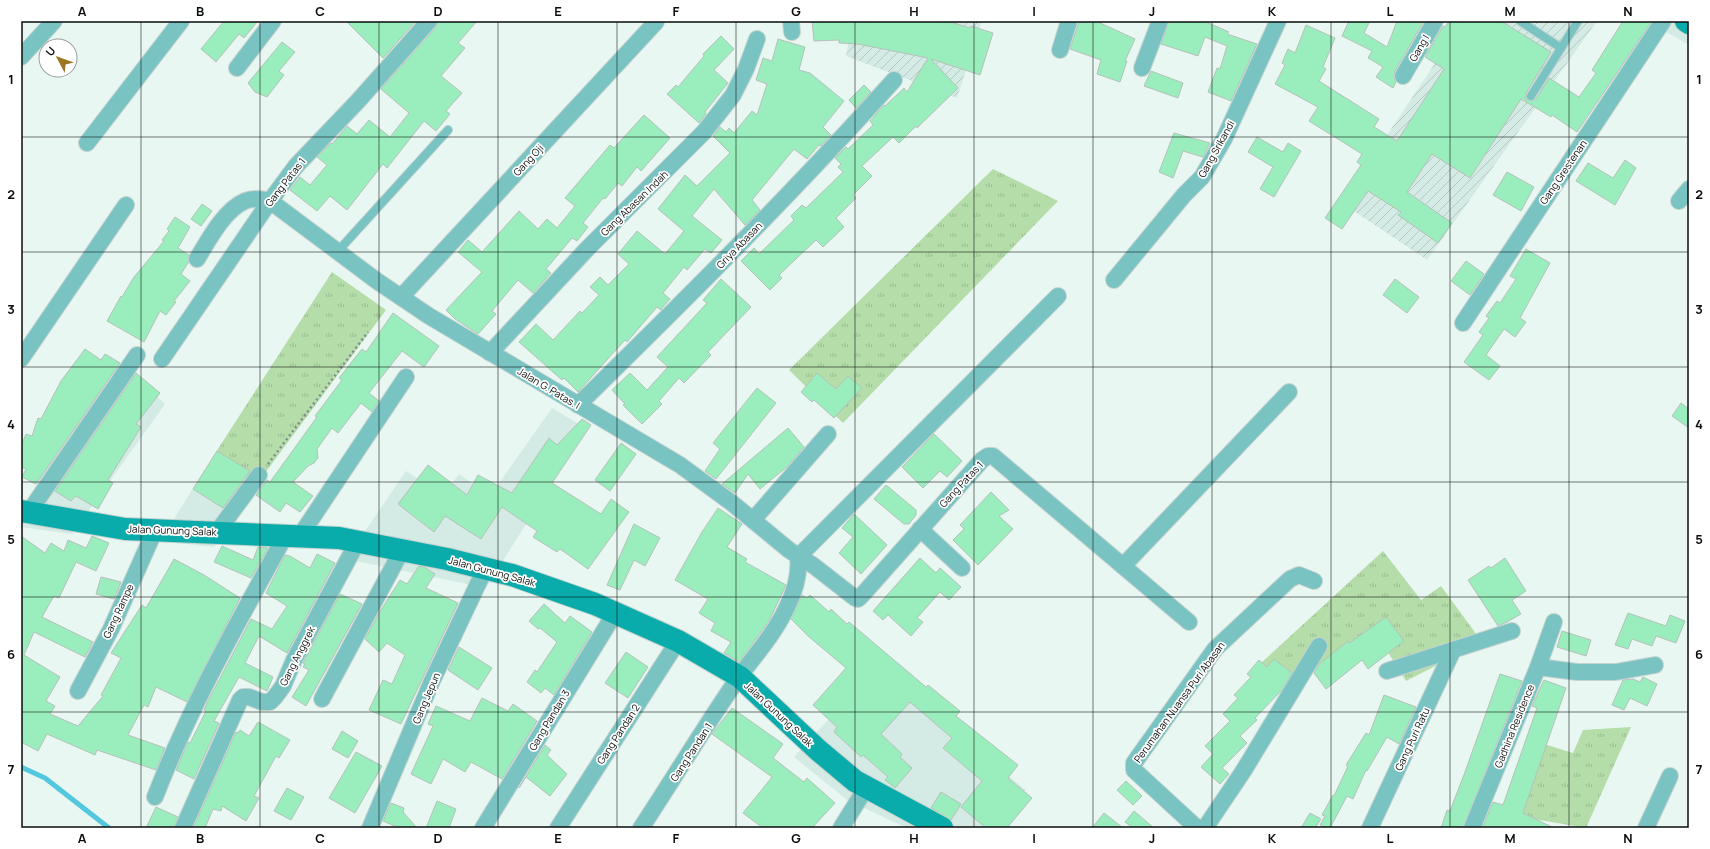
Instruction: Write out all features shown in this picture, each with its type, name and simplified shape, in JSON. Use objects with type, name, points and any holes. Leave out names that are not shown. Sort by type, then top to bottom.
[{"type":"street","points":[[21,57],[54,21]]},
{"type":"street","points":[[87,143],[181,21]]},
{"type":"street","points":[[237,68],[273,21]]},
{"type":"street","name":"Gang Patas 1","points":[[162,359],[270,201],[296,166],[358,101],[429,21]]},
{"type":"street","points":[[1060,50],[1069,21]]},
{"type":"street","points":[[1142,68],[1160,21]]},
{"type":"street","name":"Gang Srikandi","points":[[1114,280],[1184,195],[1202,177],[1224,139],[1278,21]]},
{"type":"street","name":"Gang I","points":[[1403,76],[1435,21]]},
{"type":"street","name":"Gang Grestenan","points":[[1463,322],[1663,21]]},
{"type":"street","name":"Gang Oji","points":[[400,298],[656,22]]},
{"type":"street","name":"Gang Abasan Indah","points":[[490,353],[587,249],[704,132],[733,95],[746,69],[757,39]]},
{"type":"street","name":"Griya Abasan","points":[[578,405],[718,268],[832,149],[894,80]]},
{"type":"street","points":[[1679,202],[1689,189]]},
{"type":"street","points":[[196,260],[221,223],[234,209],[245,201],[260,199],[270,201]]},
{"type":"street","name":"Jalan G. Patas. I","points":[[270,201],[400,298],[680,465],[753,520],[798,557]]},
{"type":"street","points":[[21,359],[126,205]]},
{"type":"street","points":[[740,677],[768,641],[787,608],[798,575],[798,557],[1058,296]]},
{"type":"street","points":[[25,511],[137,355]]},
{"type":"street","points":[[155,797],[164,773],[210,674],[293,536],[406,377]]},
{"type":"street","points":[[1123,566],[1289,392]]},
{"type":"street","points":[[753,520],[828,434]]},
{"type":"street","name":"Gang Patas 1","points":[[798,557],[814,566],[848,594],[858,599],[982,460],[988,456],[993,456],[1189,622]]},
{"type":"street","points":[[217,532],[259,476]]},
{"type":"street","name":"Jalan Gunung Salak","points":[[25,511],[125,529],[217,532],[358,541],[447,559],[512,575],[615,613],[678,641],[740,677],[823,755],[849,776],[866,788],[942,828]]},
{"type":"street","points":[[920,529],[962,568]]},
{"type":"street","name":"Gang Rampe","points":[[78,691],[111,629],[155,530]]},
{"type":"street","name":"Gang Anggrek","points":[[183,828],[240,700],[243,697],[249,697],[262,702],[270,702],[275,697],[283,686],[294,660],[358,541]]},
{"type":"street","points":[[322,699],[402,550]]},
{"type":"street","name":"Gang Jepun","points":[[370,828],[432,680],[485,569]]},
{"type":"street","name":"Perumahan Nuansa Puri Abasan","points":[[1197,828],[1134,770],[1134,763],[1221,642],[1290,579],[1298,575],[1314,581]]},
{"type":"street","name":"Gang Pandan 3","points":[[483,828],[615,613]]},
{"type":"street","name":"Gadhina Residence","points":[[1472,828],[1538,667],[1554,622]]},
{"type":"street","points":[[1387,671],[1512,631]]},
{"type":"street","name":"Gang Pandan 2","points":[[558,828],[678,641]]},
{"type":"street","points":[[1205,828],[1244,770],[1319,646]]},
{"type":"street","name":"Gang Puri Ratu","points":[[1370,828],[1453,650]]},
{"type":"street","points":[[1538,667],[1577,672],[1608,672],[1655,666]]},
{"type":"street","name":"Gang Pandan 1","points":[[641,828],[740,677]]},
{"type":"street","points":[[1646,828],[1670,776]]},
{"type":"street","points":[[841,828],[866,788]]},
{"type":"lane","points":[[1520,21],[1561,48]]},
{"type":"lane","points":[[1531,96],[1578,21]]},
{"type":"lane","points":[[338,252],[448,130]]},
{"type":"path","points":[[259,476],[368,332]]},
{"type":"shaded area","points":[[852,21],[982,21],[957,98],[846,56]]},
{"type":"shaded area","points":[[1463,21],[1597,21],[1427,260],[1342,203]]},
{"type":"shaded area","points":[[1647,21],[1689,21],[1689,45]]},
{"type":"shaded area","points":[[123,365],[165,404],[72,534],[21,527],[21,512],[65,436],[86,408]]},
{"type":"shaded area","points":[[552,408],[586,428],[486,588],[346,559],[406,471],[444,495],[459,474],[490,496]]},
{"type":"shaded area","points":[[216,452],[256,485],[214,547],[160,541]]},
{"type":"shaded area","points":[[880,663],[948,727],[1026,790],[999,828],[907,828],[847,800],[794,757]]},
{"type":"green space","points":[[993,169],[1058,201],[843,423],[789,370]]},
{"type":"green space","points":[[332,272],[386,310],[256,485],[216,452]]},
{"type":"green space","points":[[1383,551],[1421,600],[1441,586],[1482,642],[1406,681],[1372,627],[1286,687],[1260,664]]},
{"type":"green space","points":[[1631,727],[1586,828],[1517,816],[1544,744],[1573,753],[1583,730]]},
{"type":"building","points":[[224,21],[258,21],[244,38],[239,34],[216,62],[201,49]]},
{"type":"building","points":[[346,21],[416,21],[383,58]]},
{"type":"building","points":[[438,21],[477,21],[458,43],[465,48],[441,76],[462,93],[446,111],[450,114],[436,131],[424,121],[387,168],[383,164],[347,210],[330,196],[317,211],[290,190],[300,177],[310,185],[327,165],[317,157],[331,143],[332,144],[347,126],[357,134],[369,120],[390,137],[409,113],[381,89],[436,27]]},
{"type":"building","points":[[812,21],[947,21],[970,28],[971,26],[993,33],[980,75],[931,59],[958,88],[917,128],[916,126],[899,143],[893,137],[862,166],[872,176],[853,195],[856,198],[836,218],[844,227],[823,247],[816,240],[779,275],[782,278],[770,290],[741,261],[754,248],[759,254],[794,220],[791,216],[802,205],[806,208],[843,172],[838,167],[841,164],[835,158],[846,147],[848,149],[873,125],[870,121],[884,105],[885,106],[904,88],[907,92],[928,58],[858,44],[839,43],[839,40],[814,41]]},
{"type":"building","points":[[1079,21],[1096,21],[1135,39],[1125,61],[1127,61],[1120,82],[1097,74],[1101,60],[1070,49]]},
{"type":"building","points":[[1169,21],[1204,21],[1229,32],[1227,34],[1257,44],[1231,101],[1208,92],[1217,68],[1220,69],[1227,46],[1205,37],[1198,56],[1161,44]]},
{"type":"building","points":[[1349,21],[1370,21],[1364,33],[1387,47],[1397,21],[1424,21],[1395,71],[1394,76],[1396,82],[1393,88],[1376,77],[1383,67],[1368,58],[1372,51],[1342,36]]},
{"type":"building","points":[[1449,21],[1501,21],[1551,52],[1526,93],[1526,99],[1531,101],[1536,99],[1549,78],[1579,97],[1596,73],[1592,70],[1623,21],[1652,21],[1577,132],[1552,115],[1551,117],[1521,99],[1470,178],[1432,154],[1407,192],[1452,223],[1438,243],[1398,215],[1401,212],[1368,191],[1342,229],[1325,218],[1361,165],[1357,162],[1362,154],[1309,121],[1318,107],[1275,84],[1285,65],[1282,63],[1288,49],[1295,53],[1306,25],[1335,38],[1323,67],[1326,69],[1319,81],[1379,119],[1374,127],[1397,141],[1444,69],[1425,57],[1443,26],[1445,27]]},
{"type":"building","points":[[721,36],[734,49],[714,70],[728,83],[705,112],[706,114],[699,123],[667,94],[676,85],[678,87],[704,56],[703,54]]},
{"type":"building","points":[[778,39],[805,47],[799,70],[810,73],[844,101],[823,127],[831,135],[821,146],[819,145],[807,159],[794,149],[752,200],[760,210],[745,225],[714,189],[692,216],[722,240],[711,253],[705,249],[687,270],[684,267],[663,293],[670,299],[661,310],[657,307],[627,342],[625,340],[578,392],[564,378],[562,380],[519,342],[536,324],[553,340],[580,311],[582,313],[599,295],[590,287],[600,277],[608,285],[629,264],[618,254],[637,231],[665,254],[684,231],[658,209],[685,175],[697,186],[730,153],[713,136],[720,127],[726,132],[729,128],[734,133],[752,111],[757,115],[767,84],[756,80],[763,58],[772,61]]},
{"type":"building","points":[[282,42],[295,52],[279,71],[284,75],[267,97],[255,92],[248,83]]},
{"type":"building","points":[[1151,71],[1183,83],[1178,98],[1144,86]]},
{"type":"building","points":[[864,85],[871,92],[856,108],[849,100]]},
{"type":"building","points":[[644,115],[670,138],[641,171],[637,167],[622,186],[618,183],[605,199],[603,198],[583,223],[588,227],[577,241],[572,238],[546,269],[551,273],[533,293],[518,280],[492,311],[496,314],[478,334],[455,319],[446,310],[482,272],[458,252],[468,240],[482,252],[519,211],[538,229],[547,219],[557,228],[575,206],[565,198],[610,145],[614,148]]},
{"type":"building","points":[[1174,133],[1210,143],[1203,157],[1183,151],[1173,178],[1159,172]]},
{"type":"building","points":[[1257,137],[1283,152],[1288,143],[1301,151],[1274,197],[1260,189],[1273,167],[1248,152]]},
{"type":"building","points":[[1625,160],[1636,168],[1615,205],[1576,181],[1588,163],[1613,178]]},
{"type":"building","points":[[1507,172],[1534,187],[1521,211],[1493,195]]},
{"type":"building","points":[[202,204],[212,211],[201,226],[191,219]]},
{"type":"building","points":[[175,217],[190,227],[178,248],[189,255],[188,263],[181,274],[190,281],[174,301],[176,302],[166,315],[160,311],[144,342],[107,321],[134,277],[164,241],[162,240],[169,231],[167,229]]},
{"type":"building","points":[[1526,249],[1550,263],[1520,318],[1526,322],[1515,337],[1504,329],[1486,355],[1500,366],[1489,380],[1464,362],[1483,335],[1479,332],[1489,318],[1486,316],[1497,301],[1500,303],[1516,279],[1510,276]]},
{"type":"building","points":[[1466,261],[1484,274],[1470,295],[1451,281]]},
{"type":"building","points":[[721,279],[751,307],[708,352],[711,355],[684,383],[679,378],[659,401],[662,404],[642,424],[623,405],[625,404],[612,390],[630,373],[647,390],[668,367],[657,357],[707,303],[703,300]]},
{"type":"building","points":[[1395,279],[1419,297],[1407,313],[1383,295]]},
{"type":"building","points":[[393,313],[439,346],[424,367],[402,351],[369,393],[379,401],[372,412],[361,403],[338,433],[332,428],[317,449],[318,458],[293,482],[313,496],[300,512],[286,503],[280,512],[256,495],[267,480],[270,482],[317,417],[315,416],[342,380],[339,378],[362,349],[366,352]]},
{"type":"building","points":[[85,349],[101,360],[105,354],[120,363],[36,484],[22,477],[26,469],[21,467],[21,446],[26,434],[32,436],[38,418],[41,419],[61,381]]},
{"type":"building","points":[[136,373],[160,393],[136,424],[141,427],[108,480],[113,483],[98,509],[76,496],[71,501],[55,491]]},
{"type":"building","points":[[817,373],[836,389],[848,376],[862,388],[834,418],[814,400],[812,402],[801,392]]},
{"type":"building","points":[[757,388],[776,403],[716,479],[705,471],[720,449],[713,443]]},
{"type":"building","points":[[1681,403],[1689,409],[1689,428],[1672,416]]},
{"type":"building","points":[[582,419],[591,425],[552,483],[601,514],[611,499],[629,512],[588,569],[560,549],[557,552],[533,537],[537,531],[502,507],[481,539],[445,516],[434,532],[398,504],[428,465],[467,495],[478,475],[512,493],[549,438],[557,445]]},
{"type":"building","points":[[788,428],[804,447],[788,466],[760,489],[748,474],[735,493],[722,484]]},
{"type":"building","points":[[934,434],[962,461],[947,477],[940,471],[923,488],[902,467]]},
{"type":"building","points":[[621,443],[636,454],[610,491],[595,480]]},
{"type":"building","points":[[217,451],[250,471],[223,508],[193,489]]},
{"type":"building","points":[[886,485],[916,510],[916,515],[909,524],[904,524],[874,499]]},
{"type":"building","points":[[991,492],[1009,510],[999,516],[1013,529],[978,565],[953,540],[964,529],[960,525]]},
{"type":"building","points":[[718,508],[742,524],[727,547],[747,559],[745,562],[786,585],[769,621],[739,662],[724,653],[731,642],[711,631],[715,623],[699,613],[708,599],[675,580],[702,532]]},
{"type":"building","points":[[854,514],[887,545],[861,574],[839,553],[853,537],[842,528]]},
{"type":"building","points":[[634,524],[660,538],[645,566],[634,560],[620,590],[607,585]]},
{"type":"building","points":[[21,536],[45,553],[51,543],[64,551],[68,540],[86,548],[92,536],[109,543],[96,571],[76,562],[59,598],[54,596],[42,617],[93,642],[85,657],[34,632],[24,655],[60,677],[46,701],[55,706],[50,714],[78,726],[103,696],[101,695],[121,658],[111,653],[142,605],[146,608],[174,559],[204,575],[240,598],[187,702],[156,687],[148,707],[144,705],[128,735],[165,748],[156,770],[97,750],[95,755],[47,734],[38,751],[21,742]]},
{"type":"building","points":[[222,546],[253,560],[258,547],[268,548],[251,578],[214,562]]},
{"type":"building","points":[[317,554],[335,563],[287,653],[259,636],[245,663],[273,677],[267,691],[239,677],[214,721],[219,723],[194,779],[176,770],[188,742],[190,743],[206,711],[204,710],[208,701],[251,619],[272,629],[287,606],[266,593],[285,555],[290,556],[310,568]]},
{"type":"building","points":[[920,558],[936,573],[940,568],[961,587],[949,600],[940,592],[917,618],[923,622],[911,636],[888,615],[883,620],[873,611]]},
{"type":"building","points":[[1505,558],[1526,591],[1512,600],[1521,614],[1498,626],[1468,580],[1489,566],[1491,568]]},
{"type":"building","points":[[419,566],[424,567],[435,574],[426,588],[458,603],[401,724],[369,710],[383,680],[392,684],[405,655],[387,643],[379,652],[365,639],[379,613],[400,580],[407,584]]},
{"type":"building","points":[[101,577],[121,582],[114,599],[96,594]]},
{"type":"building","points":[[340,594],[362,604],[306,706],[292,697],[309,670],[303,667],[305,664],[303,663]]},
{"type":"building","points":[[802,595],[807,598],[810,595],[829,612],[831,609],[847,624],[849,622],[926,687],[928,685],[960,711],[956,716],[1018,765],[1008,778],[1032,798],[1007,828],[986,828],[961,807],[982,781],[943,748],[952,738],[910,702],[881,734],[902,754],[900,757],[912,768],[895,788],[885,780],[888,777],[863,755],[861,757],[834,732],[837,727],[813,705],[846,668],[808,636],[791,619]]},
{"type":"building","points":[[544,604],[565,623],[570,616],[592,632],[554,695],[545,688],[541,693],[527,682],[535,670],[537,672],[557,642],[529,621]]},
{"type":"building","points":[[1628,613],[1666,626],[1670,615],[1685,621],[1676,643],[1656,636],[1652,646],[1632,639],[1628,649],[1615,645]]},
{"type":"building","points":[[1386,617],[1404,641],[1368,669],[1362,660],[1326,689],[1314,673],[1319,664],[1348,641],[1349,643]]},
{"type":"building","points":[[1562,631],[1591,640],[1586,656],[1557,647]]},
{"type":"building","points":[[459,647],[492,668],[478,690],[448,670]]},
{"type":"building","points":[[626,652],[648,667],[628,698],[605,683]]},
{"type":"building","points":[[1274,659],[1292,673],[1282,690],[1255,718],[1257,720],[1240,736],[1247,743],[1222,768],[1229,774],[1220,784],[1201,767],[1213,754],[1205,746],[1230,721],[1223,714],[1238,698],[1234,695],[1251,677],[1247,674],[1259,660],[1267,667]]},
{"type":"building","points":[[1500,674],[1522,681],[1463,828],[1441,828],[1447,810],[1450,811],[1465,772]]},
{"type":"building","points":[[1643,677],[1657,684],[1647,706],[1630,698],[1624,710],[1612,705],[1623,680],[1633,679],[1640,682]]},
{"type":"building","points":[[1544,680],[1566,688],[1523,813],[1554,828],[1482,828],[1493,802],[1503,805],[1537,708],[1532,706]]},
{"type":"building","points":[[1384,695],[1416,707],[1399,744],[1387,737],[1367,771],[1366,770],[1353,799],[1347,796],[1330,828],[1326,828],[1320,825],[1325,816],[1322,815],[1333,795],[1334,796],[1348,766],[1346,765],[1366,733],[1369,735]]},
{"type":"building","points":[[482,698],[508,711],[513,704],[537,721],[502,779],[471,762],[465,772],[443,759],[431,784],[411,774],[433,726],[428,724],[436,706],[470,721]]},
{"type":"building","points":[[732,708],[783,744],[773,758],[804,782],[807,778],[835,803],[812,828],[763,828],[743,813],[772,777],[712,734]]},
{"type":"building","points":[[258,722],[290,740],[279,758],[276,756],[254,796],[259,798],[246,821],[222,806],[221,811],[213,809],[205,828],[193,828],[236,732],[238,733],[240,730],[249,736]]},
{"type":"building","points":[[342,731],[358,741],[348,758],[332,749]]},
{"type":"building","points":[[545,745],[551,750],[547,755],[567,774],[550,796],[526,777],[519,788]]},
{"type":"building","points":[[356,752],[382,766],[355,813],[329,798]]},
{"type":"building","points":[[1126,781],[1142,796],[1133,805],[1117,790]]},
{"type":"building","points":[[287,788],[304,797],[291,820],[274,811]]},
{"type":"building","points":[[941,792],[961,804],[951,820],[931,808]]},
{"type":"building","points":[[437,801],[456,809],[449,828],[426,828]]},
{"type":"building","points":[[391,803],[404,808],[403,812],[417,828],[399,828],[383,821]]},
{"type":"building","points":[[156,807],[178,817],[174,828],[146,828]]},
{"type":"building","points":[[1134,811],[1154,828],[1133,828],[1125,822]]},
{"type":"building","points":[[1104,813],[1123,828],[1092,828]]},
{"type":"building","points":[[1310,813],[1321,819],[1315,828],[1301,828]]},
{"type":"waterway","points":[[21,767],[45,778],[109,828]]}]
